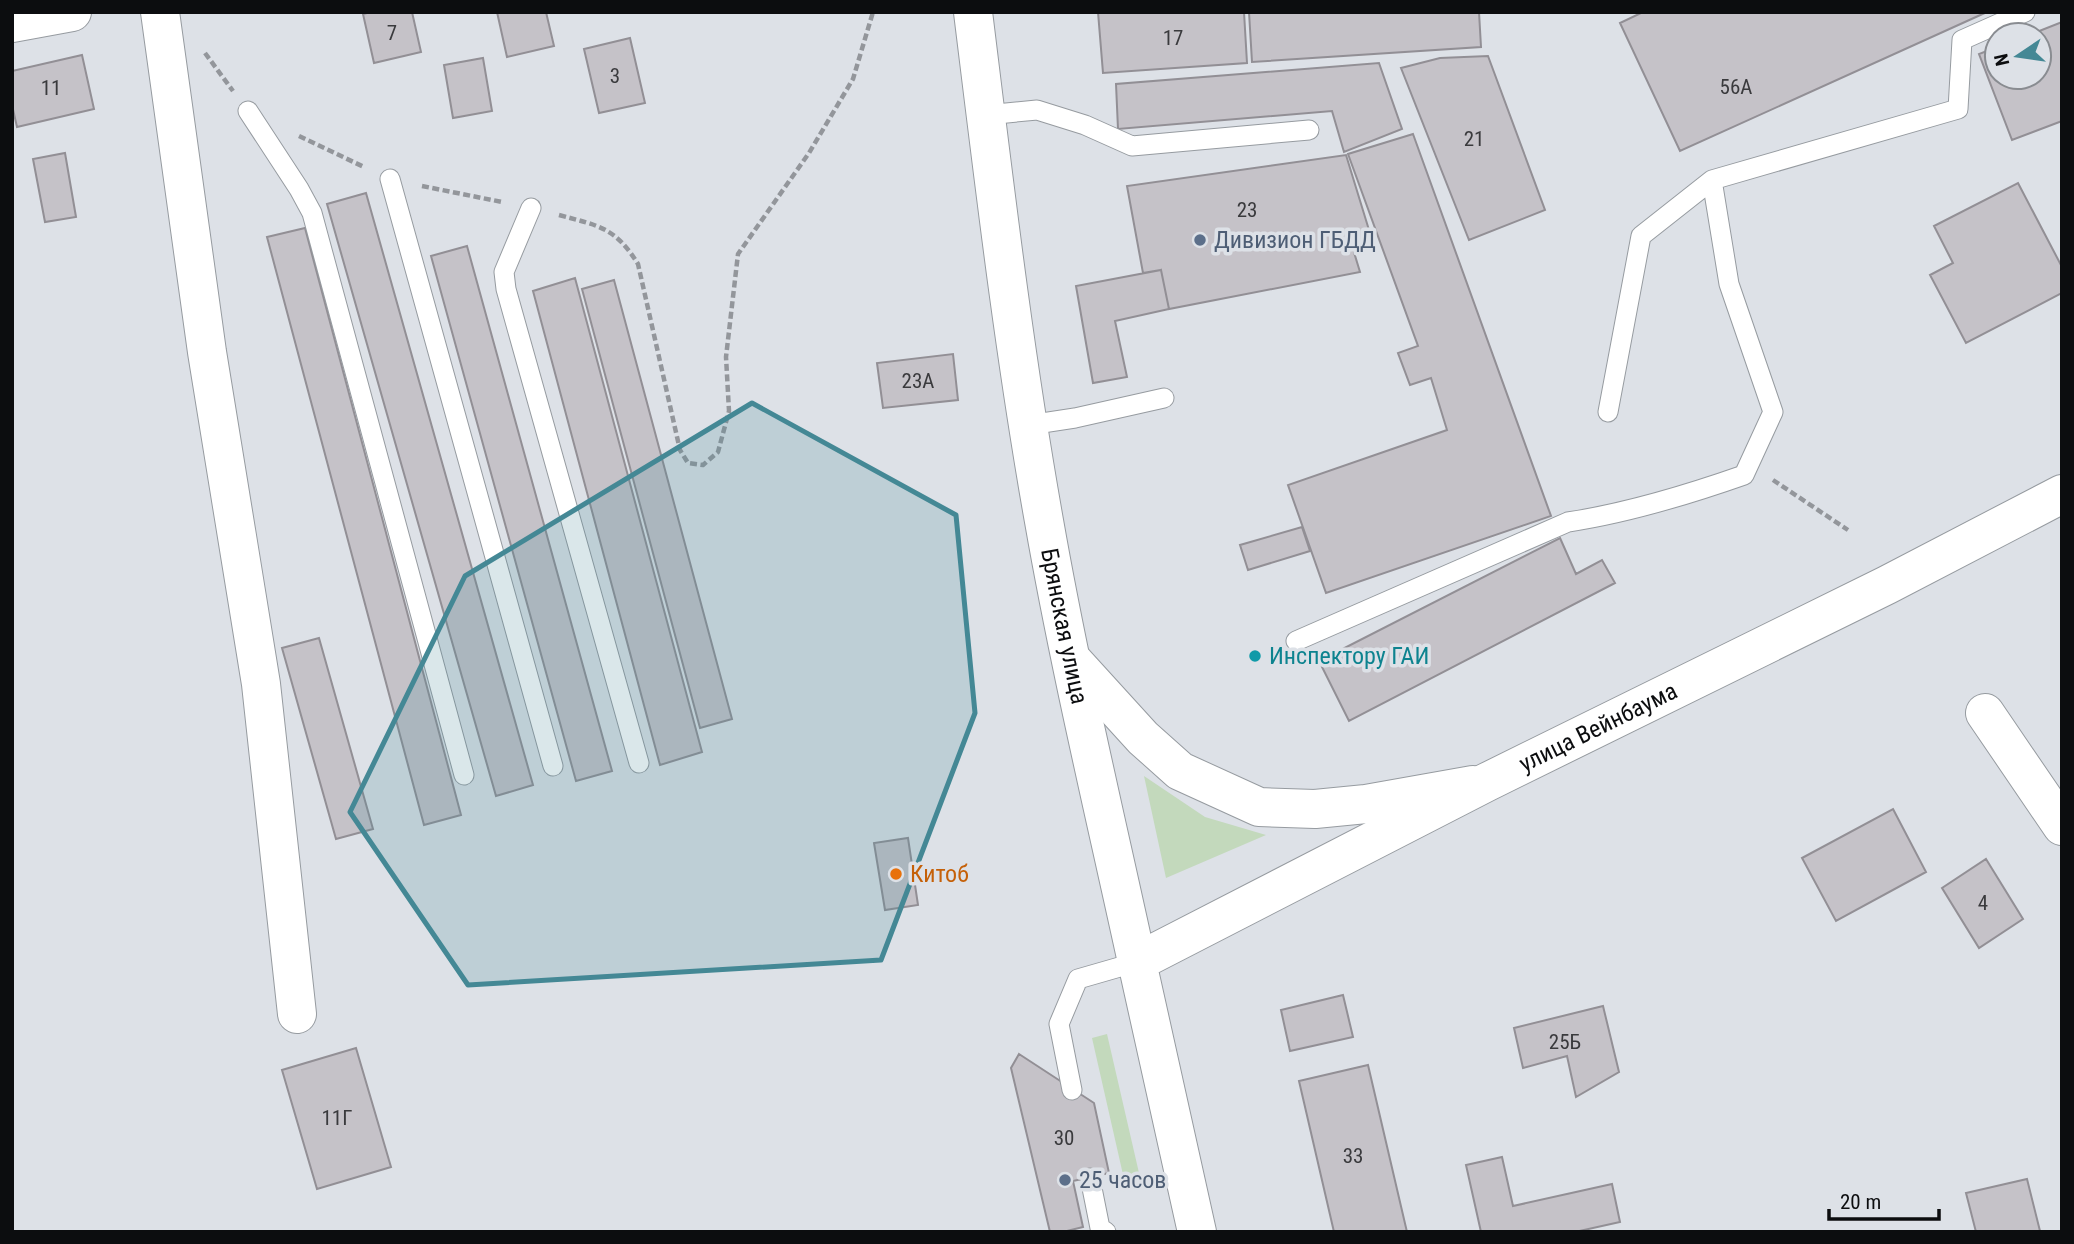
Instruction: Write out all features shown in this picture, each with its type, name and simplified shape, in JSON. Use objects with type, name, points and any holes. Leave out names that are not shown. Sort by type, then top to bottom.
[{"type":"main road","points":[[12,23],[72,12]]},
{"type":"main road","points":[[160,12],[207,352],[261,684],[298,1014]]},
{"type":"main road","name":"Брянская улица","points":[[973,12],[985,115],[1044,521],[1071,659],[1197,1232]]},
{"type":"main road","name":"улица Вейнбаума","points":[[1137,962],[1487,782],[1886,585],[2062,494]]},
{"type":"main road","points":[[1071,659],[1143,738],[1180,771],[1259,807],[1315,809],[1366,804],[1487,782]]},
{"type":"main road","points":[[1985,713],[2062,826]]},
{"type":"lane","points":[[1608,412],[1641,236],[1712,180],[1958,109],[1962,40],[2025,12]]},
{"type":"lane","points":[[985,115],[1037,110],[1085,125],[1132,146],[1309,130]]},
{"type":"lane","points":[[247,111],[312,213],[464,775]]},
{"type":"lane","points":[[390,179],[553,766]]},
{"type":"lane","points":[[1296,641],[1567,522],[1602,517],[1694,492],[1744,475],[1773,412],[1728,284],[1712,180]]},
{"type":"lane","points":[[531,208],[504,272],[506,289],[639,763]]},
{"type":"lane","points":[[1029,425],[1164,398]]},
{"type":"lane","points":[[1072,1090],[1059,1024],[1077,979],[1137,962]]},
{"type":"lane","points":[[1090,1178],[1100,1228],[1106,1232]]},
{"type":"path","points":[[703,466],[718,452],[729,411],[726,357],[738,254],[809,153],[853,79],[873,12]]},
{"type":"path","points":[[1767,476],[1848,530]]},
{"type":"highlighted area","points":[[752,403],[956,515],[975,713],[881,960],[468,985],[350,812],[465,576]]},
{"type":"green space","points":[[1144,776],[1205,817],[1266,835],[1166,878]]},
{"type":"green space","points":[[1107,1034],[1142,1186],[1124,1179],[1092,1038]]},
{"type":"building","points":[[412,12],[421,52],[374,63],[363,14]]},
{"type":"building","points":[[497,12],[546,12],[554,46],[507,57]]},
{"type":"building","points":[[1098,12],[1244,12],[1247,63],[1103,73]]},
{"type":"building","points":[[1249,12],[1479,12],[1481,47],[1252,62]]},
{"type":"building","points":[[1643,12],[1987,12],[1680,151],[1620,23]]},
{"type":"building","points":[[2062,22],[2062,121],[2012,140],[1993,91],[2053,91],[2053,26]]},
{"type":"building","points":[[630,38],[645,103],[599,113],[584,49]]},
{"type":"building","points":[[82,55],[94,109],[17,127],[12,105],[12,71]]},
{"type":"building","points":[[1488,56],[1545,210],[1469,240],[1401,68],[1440,58]]},
{"type":"building","points":[[483,58],[492,111],[453,118],[444,65]]},
{"type":"building","points":[[1379,63],[1402,129],[1344,152],[1332,111],[1118,129],[1116,84]]},
{"type":"building","points":[[1413,134],[1551,516],[1326,593],[1288,485],[1447,430],[1431,378],[1410,385],[1398,353],[1418,346],[1348,154]]},
{"type":"building","points":[[65,153],[76,217],[45,222],[33,159]]},
{"type":"building","points":[[1346,155],[1373,243],[1353,249],[1360,272],[1169,309],[1161,270],[1143,273],[1127,186]]},
{"type":"building","points":[[2018,183],[2062,267],[2062,293],[1966,343],[1930,275],[1953,263],[1934,226]]},
{"type":"building","points":[[366,193],[533,785],[496,796],[327,204]]},
{"type":"building","points":[[305,228],[461,815],[424,825],[267,237]]},
{"type":"building","points":[[467,246],[612,771],[576,781],[431,256]]},
{"type":"building","points":[[1161,270],[1169,309],[1115,321],[1127,377],[1093,383],[1076,286]]},
{"type":"building","points":[[575,278],[702,752],[660,765],[533,291]]},
{"type":"building","points":[[614,280],[732,719],[700,728],[582,289]]},
{"type":"building","points":[[953,354],[958,400],[883,408],[877,363]]},
{"type":"building","points":[[1302,527],[1310,551],[1248,570],[1240,545]]},
{"type":"building","points":[[1560,538],[1576,574],[1602,560],[1615,583],[1349,721],[1319,661]]},
{"type":"building","points":[[319,638],[373,829],[336,839],[282,648]]},
{"type":"building","points":[[1893,809],[1926,872],[1836,921],[1802,858]]},
{"type":"building","name":"Китоб","points":[[908,838],[918,905],[885,910],[874,843]]},
{"type":"building","points":[[1986,859],[2023,919],[1979,948],[1942,888]]},
{"type":"building","points":[[1343,995],[1353,1037],[1290,1051],[1281,1010]]},
{"type":"building","points":[[1603,1006],[1619,1072],[1576,1097],[1567,1056],[1523,1068],[1514,1028]]},
{"type":"building","points":[[356,1048],[391,1167],[317,1189],[282,1070]]},
{"type":"building","points":[[1019,1054],[1094,1103],[1109,1173],[1073,1181],[1083,1227],[1050,1232],[1011,1068]]},
{"type":"building","points":[[1368,1065],[1407,1232],[1334,1232],[1299,1081]]},
{"type":"building","points":[[1502,1157],[1513,1206],[1612,1184],[1620,1222],[1575,1232],[1481,1232],[1466,1165]]},
{"type":"building","points":[[2027,1179],[2040,1231],[1976,1232],[1966,1193]]},
{"type":"place","name":"Дивизион ГБДД","points":[[1200,240]]},
{"type":"place","name":"Инспектору ГАИ","points":[[1255,656]]},
{"type":"place","name":"Китоб","points":[[896,874]]},
{"type":"place","name":"25 часов","points":[[1065,1180]]}]
